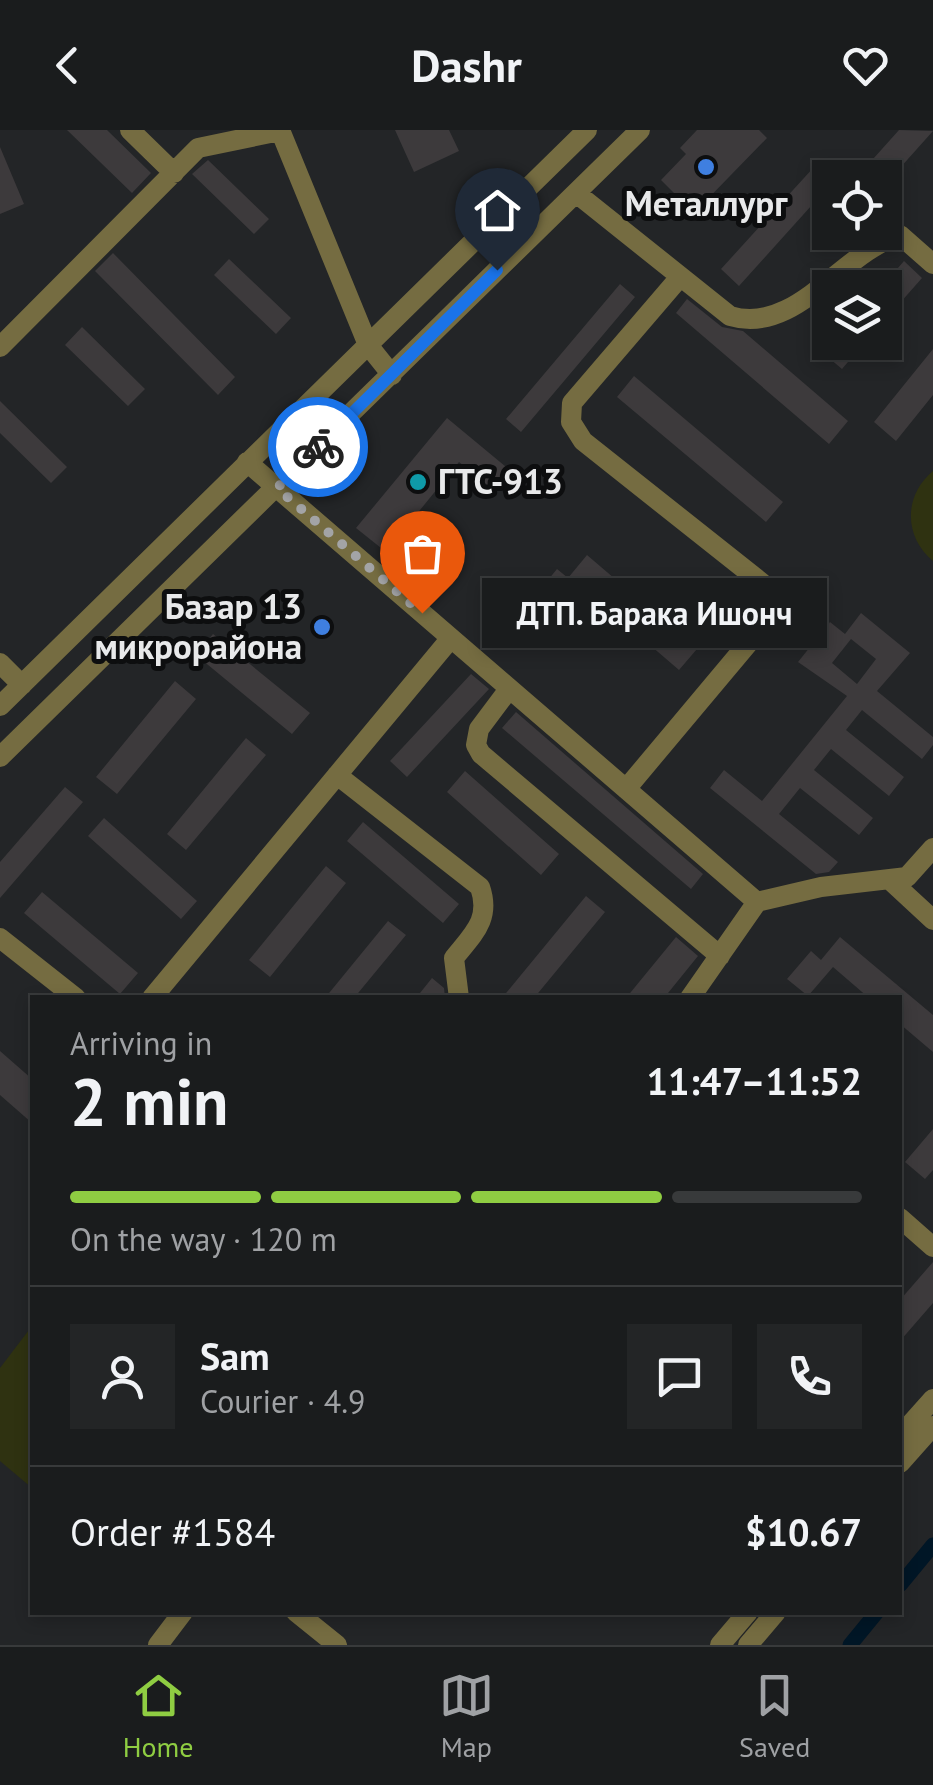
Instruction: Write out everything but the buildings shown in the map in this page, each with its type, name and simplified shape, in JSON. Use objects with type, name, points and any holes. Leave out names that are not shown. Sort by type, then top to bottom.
[{"type":"street","points":[[130,130],[174,173]]},
{"type":"street","points":[[0,706],[587,130]]},
{"type":"street","points":[[0,758],[640,130]]},
{"type":"street","points":[[0,348],[198,148],[280,131],[368,345],[392,374]]},
{"type":"street","points":[[576,192],[730,316],[750,322],[788,310],[880,241],[900,235],[933,264]]},
{"type":"street","points":[[626,789],[766,622],[771,600],[762,583],[583,442],[571,422],[572,403],[680,277]]},
{"type":"street","points":[[248,462],[757,902]]},
{"type":"street","points":[[154,995],[451,638]]},
{"type":"street","points":[[0,663],[22,685]]},
{"type":"street","points":[[510,689],[479,729],[476,744],[481,754],[720,956]]},
{"type":"street","points":[[337,775],[480,887],[488,908],[481,924],[454,958],[458,995]]},
{"type":"street","points":[[692,995],[757,902],[821,887],[892,882],[906,877],[933,848]]},
{"type":"street","points":[[892,882],[933,920]]},
{"type":"street","points":[[0,938],[72,995]]},
{"type":"street","points":[[902,1220],[933,1247]]},
{"type":"street","points":[[902,1434],[933,1399]]},
{"type":"street","points":[[902,1461],[933,1426]]},
{"type":"street","points":[[158,1645],[181,1615]]},
{"type":"street","points":[[300,1615],[336,1645]]},
{"type":"street","points":[[720,1645],[745,1615]]},
{"type":"street","points":[[748,1645],[773,1615]]},
{"type":"green space","points":[[933,471],[933,561],[917,540],[911,516],[916,492]]},
{"type":"green space","points":[[30,1329],[30,1486],[0,1461],[0,1368]]},
{"type":"waterway","points":[[902,1583],[933,1545]]},
{"type":"waterway","points":[[850,1645],[875,1615]]},
{"type":"way so far","points":[[318,447],[277,488],[422,613]]},
{"type":"place","name":"Металлург","points":[[706,167]]},
{"type":"place","name":"ГТС-913","points":[[418,482]]},
{"type":"place","name":"ДТП. Барака Ишонч","points":[[422,613]]},
{"type":"place","name":"Базар 13 микрорайона","points":[[322,627]]},
{"type":"route","points":[[318,447],[497,270]]}]
